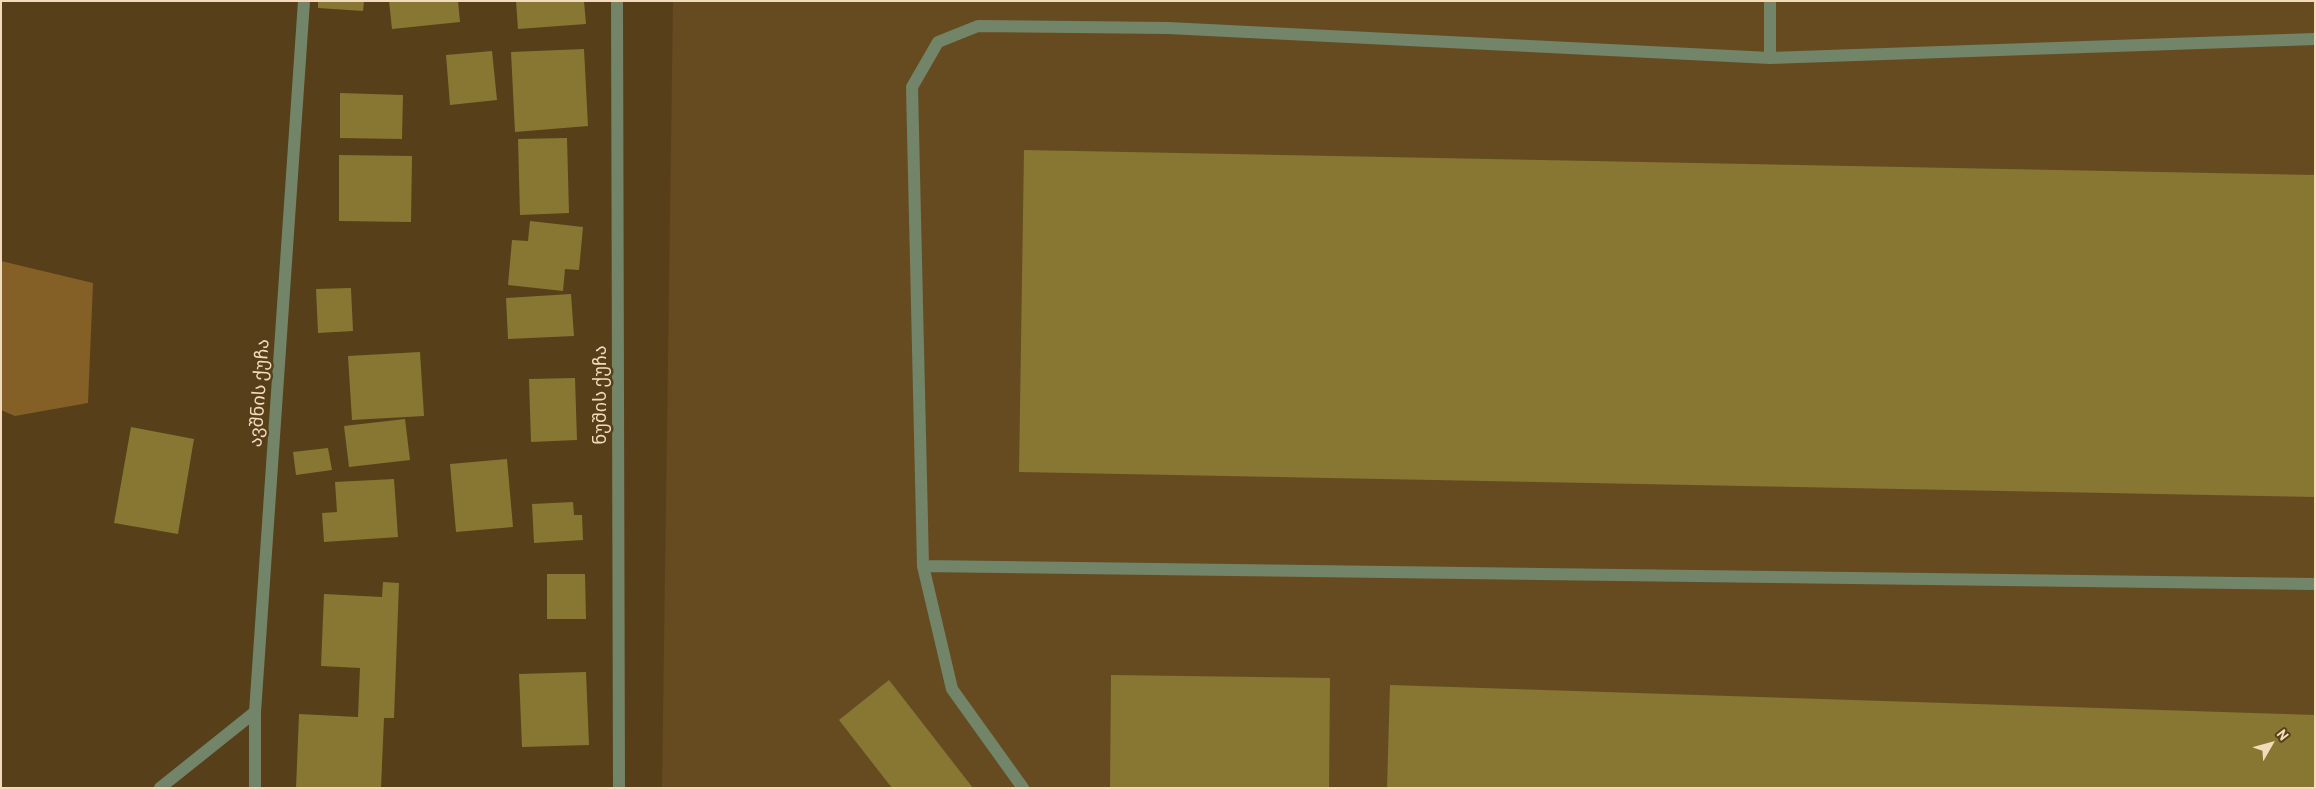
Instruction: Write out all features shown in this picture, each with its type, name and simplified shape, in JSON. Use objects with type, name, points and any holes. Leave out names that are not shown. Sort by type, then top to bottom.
[{"type":"street","name":"ავშნის ქუჩა","points":[[255,788],[255,712],[304,1]]},
{"type":"street","name":"ნუშის ქუჩა","points":[[617,1],[618,788]]},
{"type":"street","points":[[1770,1],[1770,58]]},
{"type":"street","points":[[1023,788],[952,689],[923,566],[912,88],[938,42],[978,26],[1168,28],[1770,58],[2315,39]]},
{"type":"street","points":[[923,566],[2315,584]]},
{"type":"street","points":[[160,788],[255,712]]},
{"type":"shaded area","points":[[673,1],[2315,1],[2315,788],[662,788]]},
{"type":"shaded area","points":[[1,261],[93,283],[88,403],[15,416],[1,410]]},
{"type":"building","points":[[318,1],[364,1],[363,11],[318,8]]},
{"type":"building","points":[[389,1],[458,1],[460,22],[392,29]]},
{"type":"building","points":[[516,1],[584,1],[586,24],[518,29]]},
{"type":"building","points":[[584,49],[588,126],[515,132],[511,52]]},
{"type":"building","points":[[492,51],[497,100],[450,105],[446,55]]},
{"type":"building","points":[[340,93],[403,95],[402,139],[340,138]]},
{"type":"building","points":[[567,138],[569,213],[520,215],[518,139]]},
{"type":"building","points":[[1024,150],[2315,175],[2315,497],[1019,472]]},
{"type":"building","points":[[339,155],[412,156],[411,222],[339,221]]},
{"type":"building","points":[[530,221],[583,227],[579,270],[565,269],[563,291],[508,285],[512,240],[528,241]]},
{"type":"building","points":[[351,288],[353,331],[318,333],[316,289]]},
{"type":"building","points":[[571,294],[574,336],[508,339],[506,298]]},
{"type":"building","points":[[420,352],[424,416],[352,420],[348,356]]},
{"type":"building","points":[[575,378],[577,440],[531,442],[529,379]]},
{"type":"building","points":[[405,419],[410,460],[349,467],[344,426]]},
{"type":"building","points":[[131,427],[194,439],[178,534],[114,523]]},
{"type":"building","points":[[328,448],[332,470],[296,475],[293,452]]},
{"type":"building","points":[[507,459],[513,527],[456,532],[450,464]]},
{"type":"building","points":[[394,479],[398,537],[324,542],[322,513],[337,512],[335,482]]},
{"type":"building","points":[[573,502],[574,515],[582,515],[583,540],[534,543],[532,504]]},
{"type":"building","points":[[547,574],[585,574],[586,619],[547,619]]},
{"type":"building","points":[[383,582],[399,583],[394,718],[384,718],[381,788],[296,788],[299,714],[358,717],[360,668],[321,666],[324,594],[382,597]]},
{"type":"building","points":[[586,672],[589,745],[522,747],[519,674]]},
{"type":"building","points":[[1111,675],[1330,678],[1329,788],[1110,788]]},
{"type":"building","points":[[889,680],[973,788],[892,788],[839,720]]},
{"type":"building","points":[[1390,685],[2315,715],[2315,788],[1387,788]]}]
